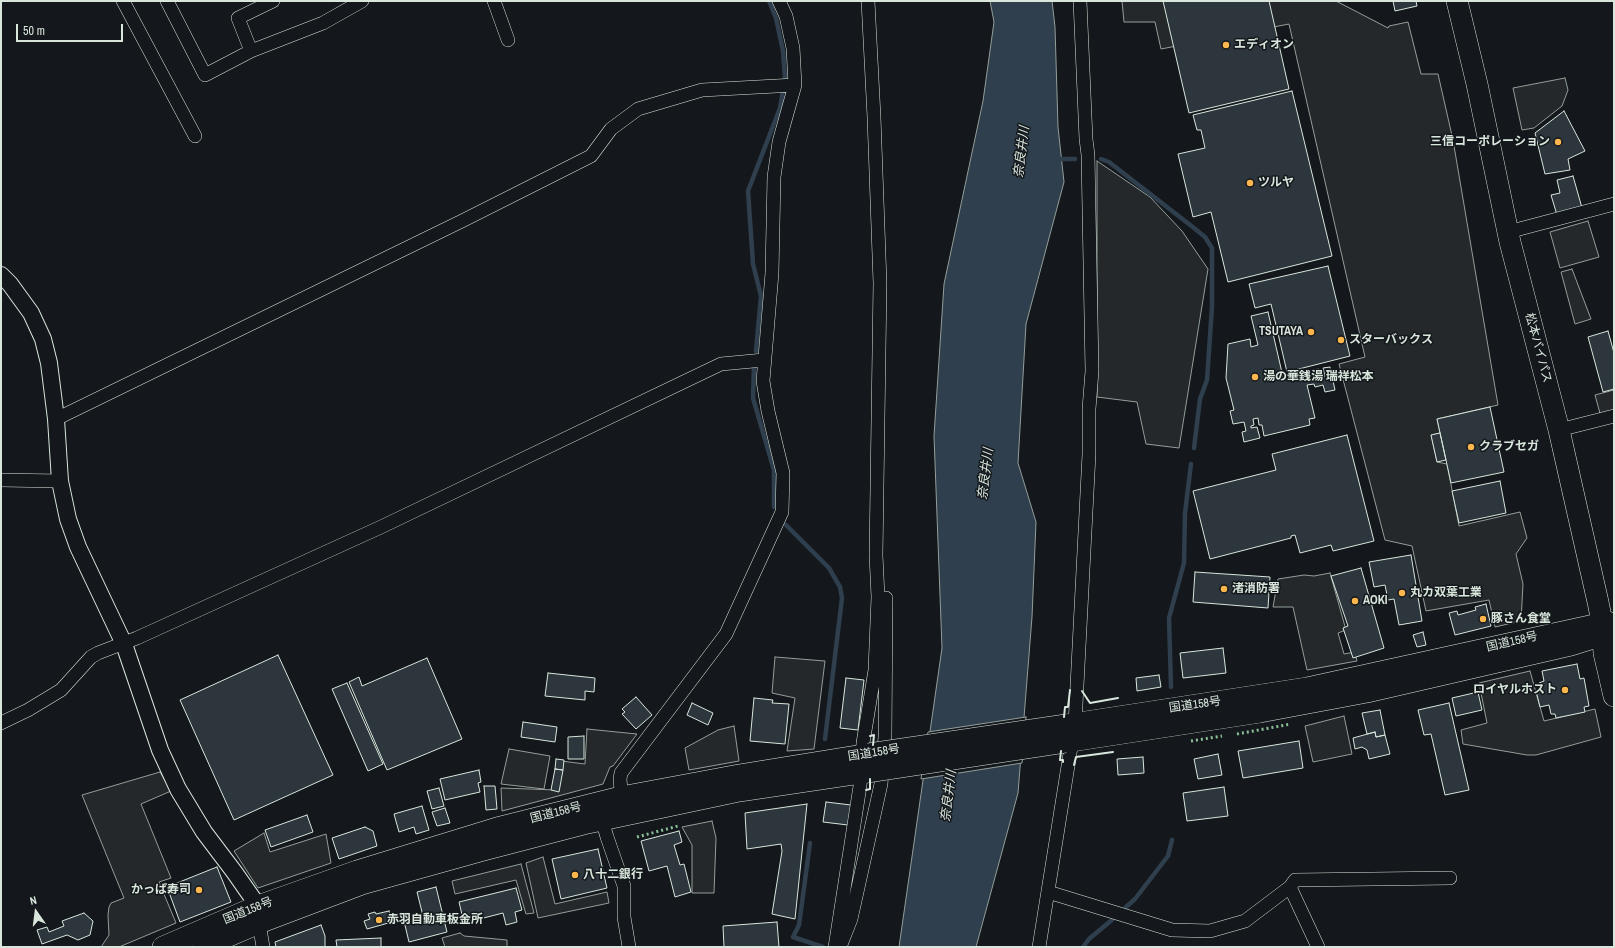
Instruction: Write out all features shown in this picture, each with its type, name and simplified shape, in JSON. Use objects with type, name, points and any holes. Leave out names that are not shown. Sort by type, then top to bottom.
[{"type":"highway","name":"松本バイパス","points":[[1458,1],[1508,232],[1608,627],[1604,654],[1614,696]]},
{"type":"highway","name":"国道158号","points":[[163,947],[258,914],[357,871],[497,828],[623,806],[739,791],[865,763],[1069,733],[1307,688],[1608,627]]},
{"type":"highway","name":"国道158号","points":[[203,947],[258,914]]},
{"type":"street","points":[[123,1],[195,136]]},
{"type":"street","points":[[167,1],[205,75],[251,51],[323,23],[362,1]]},
{"type":"street","points":[[251,51],[238,18],[273,1]]},
{"type":"street","points":[[494,1],[508,40]]},
{"type":"street","points":[[623,806],[620,779],[621,773],[726,634],[782,512],[783,473],[765,396],[763,381],[772,273],[774,177],[779,142],[795,85],[793,48],[786,16],[779,1]]},
{"type":"street","points":[[835,947],[865,763],[875,670],[878,597],[876,555],[880,283],[868,1]]},
{"type":"street","points":[[1039,947],[1048,892],[1069,733],[1089,454],[1089,409],[1092,371],[1088,155],[1080,1]]},
{"type":"street","points":[[56,419],[508,199],[591,156],[611,129],[638,109],[702,90],[795,85]]},
{"type":"street","points":[[1508,232],[1614,204]]},
{"type":"street","points":[[1,275],[10,284],[31,313],[43,339],[49,363],[56,419],[60,481],[68,519],[78,547],[124,644],[160,750],[178,788],[204,832],[235,873],[258,914],[263,947]]},
{"type":"street","points":[[1,724],[61,690],[91,658],[381,527],[721,364],[764,360]]},
{"type":"street","points":[[1559,430],[1614,416]]},
{"type":"street","points":[[1,480],[60,481]]},
{"type":"street","points":[[840,947],[851,919],[881,784],[885,737],[886,597],[876,555]]},
{"type":"street","points":[[600,811],[624,886],[624,917],[630,947]]},
{"type":"street","points":[[1048,892],[1172,930],[1210,931],[1245,921],[1290,887],[1295,880],[1450,878]]},
{"type":"street","points":[[1290,887],[1318,947]]},
{"type":"shaded area","points":[[1122,1],[1336,1],[1388,28],[1389,26],[1408,22],[1421,74],[1438,74],[1453,140],[1498,405],[1437,419],[1440,433],[1431,435],[1437,462],[1447,464],[1459,526],[1520,512],[1527,538],[1516,554],[1523,584],[1521,621],[1495,627],[1489,600],[1426,611],[1412,546],[1385,540],[1339,364],[1365,357],[1289,24],[1161,49],[1155,22],[1124,22]]},
{"type":"shaded area","points":[[1565,78],[1568,90],[1562,106],[1534,128],[1522,130],[1513,88]]},
{"type":"shaded area","points":[[1097,161],[1150,197],[1182,231],[1208,269],[1179,448],[1146,444],[1137,402],[1097,397]]},
{"type":"shaded area","points":[[1588,221],[1599,257],[1560,268],[1550,232]]},
{"type":"shaded area","points":[[1572,269],[1591,319],[1575,324],[1561,272]]},
{"type":"shaded area","points":[[1614,390],[1614,414],[1601,417],[1595,395]]},
{"type":"shaded area","points":[[1330,573],[1346,630],[1338,633],[1344,654],[1355,652],[1357,661],[1307,670],[1293,607],[1273,607],[1278,579]]},
{"type":"shaded area","points":[[775,657],[825,661],[814,749],[787,751],[795,698],[772,693]]},
{"type":"shaded area","points":[[1530,671],[1544,721],[1595,709],[1601,737],[1536,755],[1527,755],[1463,744],[1461,730],[1487,723],[1479,683]]},
{"type":"shaded area","points":[[1344,716],[1352,754],[1313,762],[1305,726]]},
{"type":"shaded area","points":[[734,726],[739,761],[689,770],[685,748],[718,730]]},
{"type":"shaded area","points":[[587,729],[637,734],[613,766],[610,767],[603,784],[502,811],[501,788],[557,790],[561,761],[585,764]]},
{"type":"shaded area","points":[[509,749],[550,756],[544,789],[501,784]]},
{"type":"shaded area","points":[[160,772],[171,791],[141,804],[171,878],[159,882],[176,923],[119,947],[101,947],[109,935],[109,907],[111,903],[124,898],[82,795]]},
{"type":"shaded area","points":[[712,821],[716,838],[714,893],[692,893],[692,845],[682,827]]},
{"type":"shaded area","points":[[264,833],[270,852],[326,834],[331,863],[258,888],[234,851]]},
{"type":"shaded area","points":[[543,857],[555,904],[607,892],[609,903],[538,918],[526,863]]},
{"type":"shaded area","points":[[521,864],[534,913],[526,914],[516,880],[455,894],[452,881]]},
{"type":"shaded area","points":[[460,933],[464,936],[507,940],[507,947],[445,947],[442,938]]},
{"type":"water","name":"奈良井川","points":[[990,1],[1052,1],[1055,27],[1058,127],[1064,182],[1026,324],[1018,463],[1036,522],[1032,617],[1018,793],[976,947],[899,947],[942,648],[934,436],[944,284],[983,101],[994,22]]},
{"type":"pier","points":[[1026,717],[1022,763],[921,779],[928,732]]},
{"type":"building","name":"エディオン","points":[[1163,1],[1269,1],[1289,89],[1189,113]]},
{"type":"building","points":[[1393,1],[1416,1],[1417,6],[1395,11]]},
{"type":"building","name":"ツルヤ","points":[[1292,91],[1332,256],[1228,282],[1211,212],[1193,217],[1178,154],[1205,148],[1201,130],[1197,130],[1193,115]]},
{"type":"building","name":"三信コーポレーション","points":[[1564,111],[1585,151],[1568,159],[1570,170],[1545,174],[1535,133]]},
{"type":"building","points":[[1573,176],[1582,208],[1557,215],[1551,195],[1560,193],[1557,180]]},
{"type":"building","name":"TSUTAYA","points":[[1328,266],[1350,356],[1287,372],[1271,304],[1255,308],[1249,284]]},
{"type":"building","name":"湯の華銭湯 瑞祥松本","points":[[1268,312],[1283,377],[1300,373],[1300,376],[1313,375],[1312,370],[1319,369],[1321,377],[1325,376],[1323,368],[1330,367],[1335,390],[1325,392],[1323,385],[1315,387],[1314,384],[1307,385],[1315,418],[1309,419],[1310,425],[1264,436],[1262,425],[1259,425],[1258,418],[1253,419],[1254,425],[1251,426],[1251,428],[1257,427],[1260,438],[1244,442],[1242,432],[1246,431],[1244,422],[1233,424],[1230,411],[1234,410],[1226,378],[1228,344],[1250,339],[1251,347],[1258,345],[1251,316]]},
{"type":"building","points":[[1608,331],[1614,353],[1614,389],[1603,392],[1588,337]]},
{"type":"building","name":"クラブセガ","points":[[1490,407],[1504,472],[1451,483],[1437,419]]},
{"type":"building","points":[[1440,433],[1446,460],[1437,462],[1431,435]]},
{"type":"building","points":[[1347,435],[1374,541],[1333,551],[1331,545],[1300,553],[1295,535],[1291,536],[1291,538],[1210,559],[1193,491],[1276,470],[1272,454]]},
{"type":"building","points":[[1500,481],[1506,513],[1459,523],[1452,491]]},
{"type":"building","name":"丸カ双葉工業","points":[[1411,555],[1422,621],[1399,625],[1394,599],[1388,600],[1385,585],[1374,587],[1369,562]]},
{"type":"building","name":"AOKI","points":[[1361,568],[1384,648],[1353,658],[1343,628],[1348,626],[1331,576]]},
{"type":"building","points":[[1195,572],[1270,577],[1268,608],[1193,602]]},
{"type":"building","points":[[1486,604],[1491,626],[1455,635],[1449,613],[1457,611],[1458,615],[1476,610],[1475,607]]},
{"type":"building","points":[[1423,632],[1426,645],[1417,647],[1413,635]]},
{"type":"building","points":[[1223,648],[1226,673],[1183,678],[1180,653]]},
{"type":"building","points":[[278,655],[333,775],[234,820],[180,700]]},
{"type":"building","points":[[427,658],[462,739],[387,770],[349,682],[359,677],[362,686]]},
{"type":"building","points":[[1577,664],[1580,679],[1584,678],[1589,706],[1584,707],[1585,712],[1556,718],[1555,714],[1551,714],[1549,705],[1540,707],[1536,691],[1540,690],[1539,683],[1544,681],[1542,671]]},
{"type":"building","points":[[548,673],[595,678],[594,692],[585,691],[585,700],[545,696]]},
{"type":"building","points":[[1159,675],[1161,687],[1137,691],[1136,678]]},
{"type":"building","points":[[846,678],[864,680],[858,730],[840,728]]},
{"type":"building","points":[[347,683],[383,764],[368,771],[332,689]]},
{"type":"building","points":[[1478,692],[1482,710],[1456,716],[1452,698]]},
{"type":"building","points":[[636,697],[652,715],[636,729],[622,714],[625,712],[622,709]]},
{"type":"building","points":[[754,698],[773,700],[772,703],[789,704],[785,744],[750,741]]},
{"type":"building","points":[[692,703],[713,713],[708,725],[687,715]]},
{"type":"building","points":[[1449,703],[1469,790],[1445,795],[1431,734],[1424,735],[1418,710]]},
{"type":"building","points":[[1380,710],[1385,735],[1376,737],[1375,732],[1367,734],[1362,713]]},
{"type":"building","points":[[523,722],[557,727],[555,742],[521,737]]},
{"type":"building","points":[[1375,732],[1376,737],[1385,735],[1390,754],[1369,759],[1367,750],[1362,747],[1355,749],[1353,738]]},
{"type":"building","points":[[584,736],[584,759],[568,759],[568,737]]},
{"type":"building","points":[[1299,741],[1303,768],[1243,778],[1238,751]]},
{"type":"building","points":[[1218,754],[1222,775],[1198,779],[1194,759]]},
{"type":"building","points":[[1143,757],[1144,773],[1118,775],[1117,759]]},
{"type":"building","points":[[556,759],[564,760],[563,770],[555,769]]},
{"type":"building","points":[[555,769],[563,770],[559,792],[551,790]]},
{"type":"building","points":[[479,770],[481,782],[478,783],[480,792],[445,800],[440,779]]},
{"type":"building","points":[[484,786],[495,786],[497,809],[486,810]]},
{"type":"building","points":[[1224,787],[1228,816],[1187,821],[1183,793]]},
{"type":"building","points":[[439,788],[444,806],[432,809],[427,791]]},
{"type":"building","points":[[826,802],[851,805],[848,825],[823,822]]},
{"type":"building","points":[[807,804],[795,919],[772,914],[782,851],[781,844],[747,849],[745,813]]},
{"type":"building","points":[[422,806],[429,830],[416,834],[414,827],[399,832],[394,814]]},
{"type":"building","points":[[445,808],[450,823],[437,826],[432,812]]},
{"type":"building","points":[[307,815],[313,832],[271,847],[265,830]]},
{"type":"building","points":[[365,827],[373,831],[377,846],[339,859],[332,838]]},
{"type":"building","points":[[679,831],[682,842],[674,845],[680,865],[684,864],[691,892],[675,897],[667,866],[649,871],[641,841]]},
{"type":"building","points":[[598,849],[607,888],[561,899],[552,859]]},
{"type":"building","points":[[217,867],[231,902],[180,922],[167,887]]},
{"type":"building","name":"赤羽自動車板金所","points":[[436,887],[447,932],[409,942],[404,921],[423,916],[417,892]]},
{"type":"building","points":[[516,888],[522,910],[515,912],[517,922],[506,925],[503,913],[464,923],[459,902]]},
{"type":"building","name":"赤羽自動車板金所","points":[[389,911],[392,922],[367,929],[364,921],[370,919],[368,914]]},
{"type":"building","points":[[84,913],[93,921],[90,935],[78,940],[67,935],[42,944],[37,930],[47,927],[49,932],[64,926],[62,921]]},
{"type":"building","points":[[777,922],[779,947],[724,947],[723,926]]},
{"type":"building","points":[[321,925],[325,936],[325,947],[276,947],[275,942]]},
{"type":"building","points":[[381,938],[381,947],[337,947],[336,940]]},
{"type":"waterway","points":[[756,351],[761,296],[753,264],[748,191],[780,108],[785,78],[783,51],[776,18],[769,1]]},
{"type":"waterway","points":[[1057,159],[1075,159]]},
{"type":"waterway","points":[[1101,159],[1109,162],[1194,228],[1205,237],[1212,248],[1212,307],[1207,380],[1200,399],[1194,448]]},
{"type":"waterway","points":[[754,367],[753,398],[774,470],[774,507]]},
{"type":"waterway","points":[[1171,687],[1169,618],[1184,563],[1185,513],[1191,464]]},
{"type":"waterway","points":[[786,525],[829,568],[840,587],[842,598],[825,739]]},
{"type":"waterway","points":[[1126,907],[1135,899],[1168,856],[1172,840]]},
{"type":"waterway","points":[[810,843],[799,925],[793,937],[823,947]]},
{"type":"waterway","points":[[1083,947],[1089,939],[1113,919]]},
{"type":"hedge","points":[[1237,734],[1291,724]]},
{"type":"hedge","points":[[1191,741],[1222,736]]},
{"type":"hedge","points":[[637,837],[678,826]]},
{"type":"wall","points":[[1064,717],[1065,707],[1068,707],[1070,690]]},
{"type":"wall","points":[[1082,691],[1090,703],[1118,698]]},
{"type":"wall","points":[[870,736],[874,735],[873,745]]},
{"type":"wall","points":[[1061,751],[1060,760],[1063,760],[1063,762]]},
{"type":"wall","points":[[1074,765],[1076,757],[1113,752]]},
{"type":"wall","points":[[866,790],[870,789],[870,779]]},
{"type":"place","name":"エディオン","points":[[1226,45]]},
{"type":"place","name":"三信コーポレーション","points":[[1558,142]]},
{"type":"place","name":"ツルヤ","points":[[1250,183]]},
{"type":"place","name":"TSUTAYA","points":[[1311,332]]},
{"type":"place","name":"スターバックス","points":[[1341,340]]},
{"type":"place","name":"湯の華銭湯 瑞祥松本","points":[[1255,377]]},
{"type":"place","name":"クラブセガ","points":[[1471,447]]},
{"type":"place","name":"渚消防署","points":[[1224,589]]},
{"type":"place","name":"丸カ双葉工業","points":[[1402,593]]},
{"type":"place","name":"AOKI","points":[[1355,601]]},
{"type":"place","name":"豚さん食堂","points":[[1483,619]]},
{"type":"place","name":"ロイヤルホスト","points":[[1565,690]]},
{"type":"place","name":"八十二銀行","points":[[575,875]]},
{"type":"place","name":"かっぱ寿司","points":[[199,890]]},
{"type":"place","name":"赤羽自動車板金所","points":[[379,920]]}]
